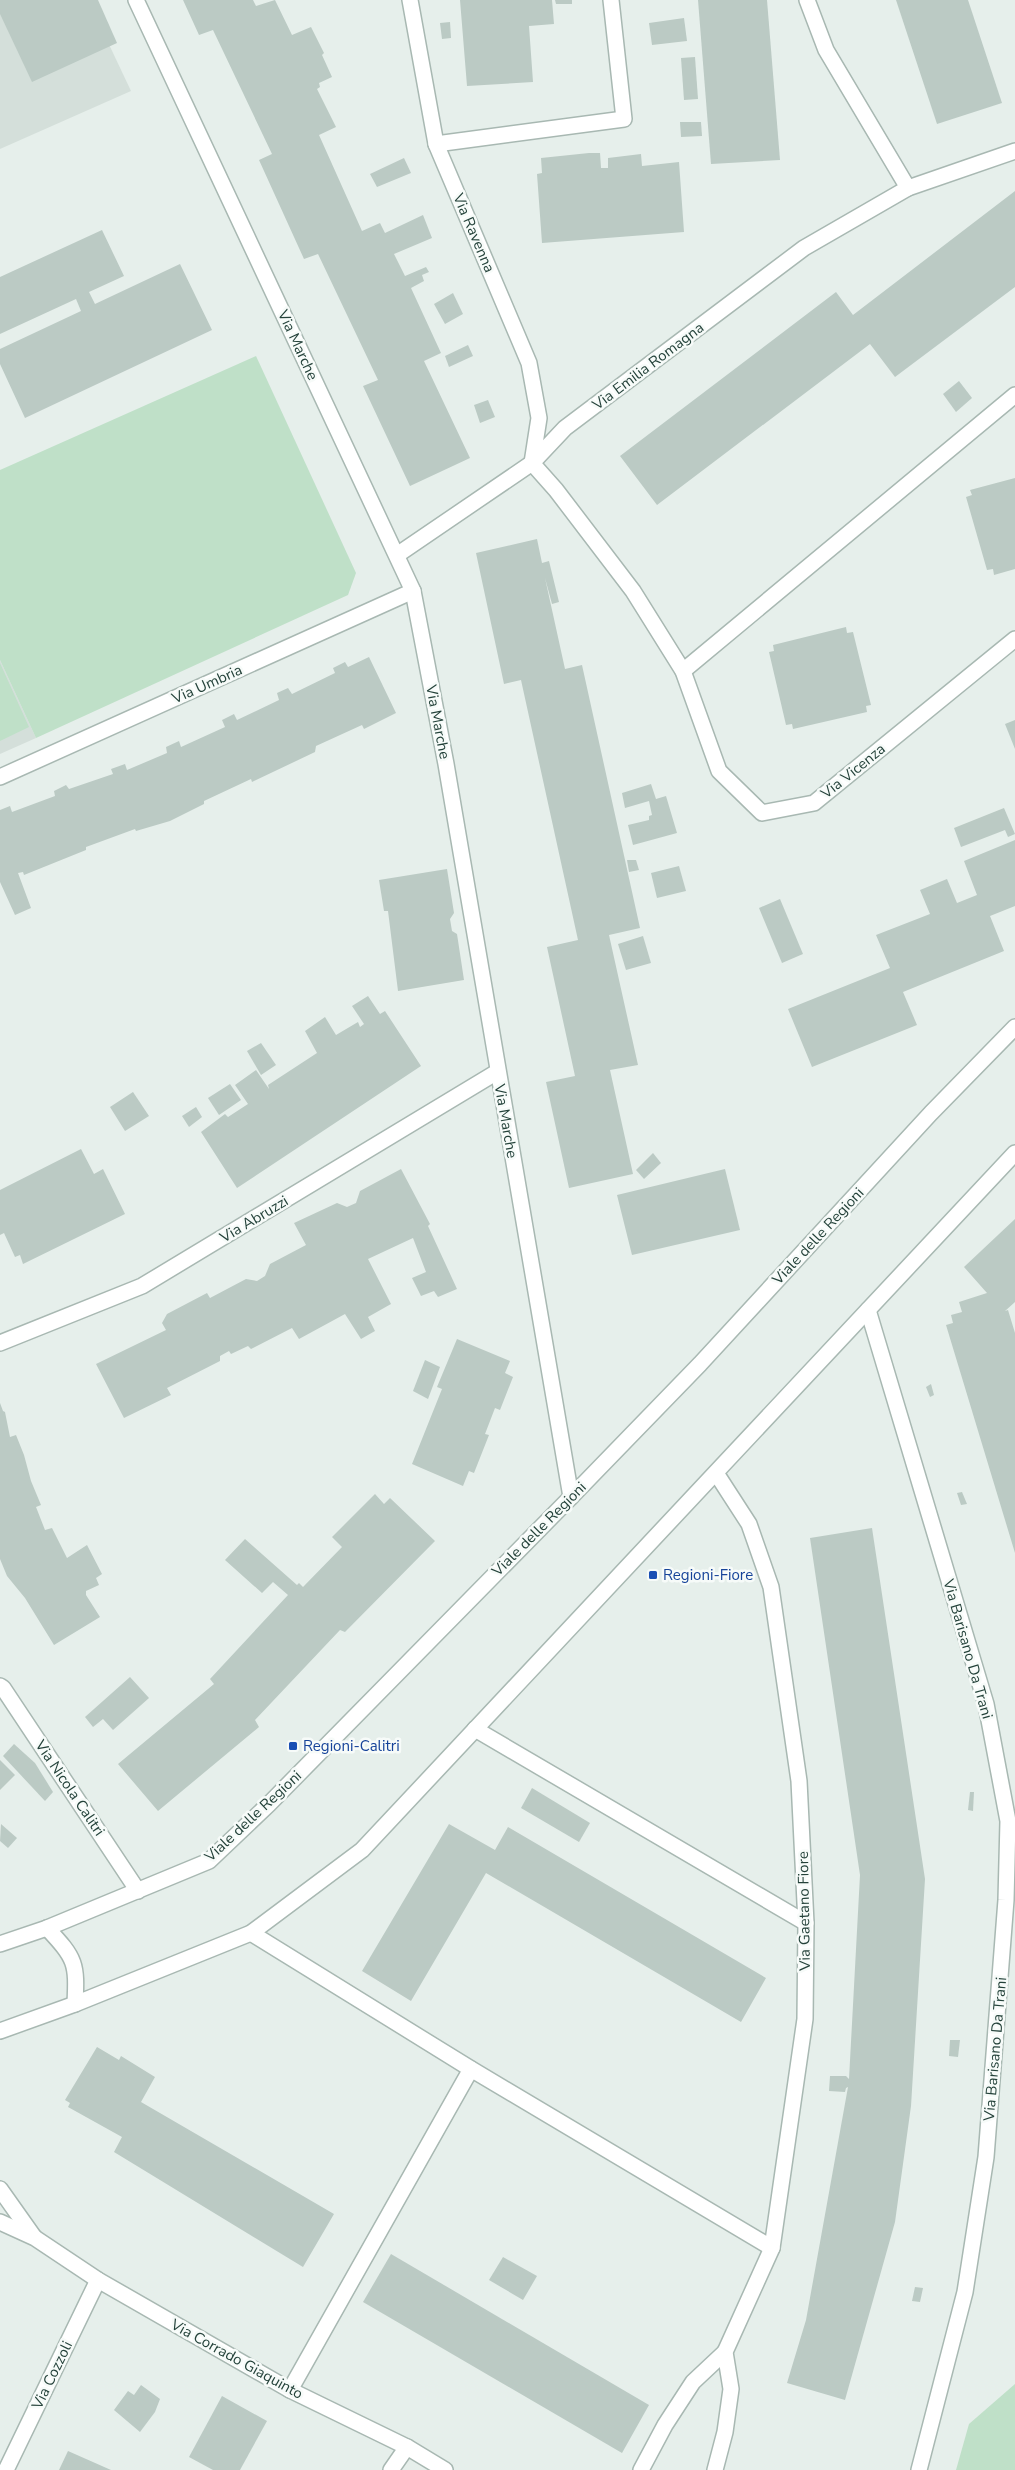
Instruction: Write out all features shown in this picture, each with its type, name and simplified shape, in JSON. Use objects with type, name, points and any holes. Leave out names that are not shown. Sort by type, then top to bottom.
[{"type":"street","name":"Via Marche","points":[[136,0],[413,591],[446,764],[497,1072],[571,1497]]},
{"type":"street","name":"Via Ravenna","points":[[410,0],[436,144],[529,363],[539,418],[532,463]]},
{"type":"street","points":[[436,144],[624,119],[611,0]]},
{"type":"street","points":[[807,0],[826,50],[908,188]]},
{"type":"street","name":"Via Emilia Romagna","points":[[397,555],[532,463],[565,428],[804,248],[908,188],[1015,150]]},
{"type":"street","points":[[683,672],[1015,395]]},
{"type":"street","name":"Via Vicenza","points":[[532,463],[556,490],[633,591],[683,672],[719,771],[762,813],[814,803],[1015,639]]},
{"type":"street","name":"Via Umbria","points":[[0,777],[413,591]]},
{"type":"street","name":"Viale delle Regioni","points":[[0,1944],[47,1928],[209,1861],[276,1797],[700,1364],[931,1113],[1015,1026]]},
{"type":"street","name":"Via Abruzzi","points":[[0,1344],[142,1286],[497,1072]]},
{"type":"street","points":[[0,2031],[75,2004],[251,1933],[362,1850],[1015,1153]]},
{"type":"street","name":"Via Barisano Da Trani","points":[[868,1310],[986,1704],[1008,1821],[1011,1901],[986,2157],[964,2292],[919,2470]]},
{"type":"street","name":"Via Gaetano Fiore","points":[[640,2470],[692,2382],[725,2352],[772,2248],[805,2019],[806,1923],[799,1781],[771,1587],[749,1524],[716,1473]]},
{"type":"street","name":"Via Nicola Calitri","points":[[0,1686],[138,1891]]},
{"type":"street","points":[[475,1729],[806,1923]]},
{"type":"street","points":[[47,1928],[66,1948],[76,1970],[75,2004]]},
{"type":"street","points":[[251,1933],[471,2069],[772,2248]]},
{"type":"street","points":[[290,2390],[471,2069]]},
{"type":"street","name":"Via Corrado Giaquinto","points":[[0,2189],[35,2238]]},
{"type":"street","name":"Via Corrado Giaquinto","points":[[0,2222],[35,2238],[98,2280],[290,2390],[407,2447],[445,2470]]},
{"type":"street","name":"Via Cozzoli","points":[[6,2470],[98,2280]]},
{"type":"street","points":[[715,2470],[725,2432],[731,2390],[725,2352]]},
{"type":"street","points":[[391,2470],[407,2447]]},
{"type":"shaded area","points":[[0,0],[88,0],[131,91],[0,149]]},
{"type":"shaded area","points":[[0,660],[36,738],[0,754]]},
{"type":"green space","points":[[256,356],[356,573],[348,595],[36,738],[0,660],[0,470]]},
{"type":"green space","points":[[0,663],[29,727],[0,741]]},
{"type":"green space","points":[[1015,2384],[1015,2470],[956,2470],[969,2424]]},
{"type":"building","points":[[0,0],[98,0],[117,43],[32,82],[0,14]]},
{"type":"building","points":[[183,0],[253,0],[256,6],[275,0],[292,35],[311,27],[324,53],[322,55],[332,77],[319,83],[320,87],[317,89],[336,127],[319,135],[362,231],[380,223],[385,233],[423,215],[432,238],[394,254],[405,276],[426,267],[429,272],[422,275],[424,281],[411,288],[441,353],[424,361],[470,458],[410,486],[363,386],[378,380],[318,254],[304,259],[259,160],[272,154],[213,30],[199,35]]},
{"type":"building","points":[[460,0],[552,0],[554,24],[529,26],[533,82],[467,86]]},
{"type":"building","points":[[555,0],[572,0],[572,4],[556,4]]},
{"type":"building","points":[[698,0],[767,0],[780,160],[711,164]]},
{"type":"building","points":[[896,0],[968,0],[1002,103],[937,124]]},
{"type":"building","points":[[684,18],[687,41],[652,45],[649,23]]},
{"type":"building","points":[[450,22],[451,38],[442,39],[440,23]]},
{"type":"building","points":[[695,57],[698,99],[684,100],[681,58]]},
{"type":"building","points":[[680,122],[701,122],[702,136],[681,137]]},
{"type":"building","points":[[600,153],[601,168],[608,168],[608,158],[641,154],[642,166],[679,162],[684,232],[542,243],[537,174],[542,173],[541,158]]},
{"type":"building","points":[[404,158],[411,173],[377,187],[370,174]]},
{"type":"building","points":[[1015,191],[1015,287],[895,377],[870,344],[657,505],[620,456],[836,292],[853,315]]},
{"type":"building","points":[[102,230],[124,276],[89,292],[95,304],[180,264],[212,330],[25,418],[0,364],[0,349],[81,311],[76,299],[0,334],[0,277]]},
{"type":"building","points":[[453,293],[463,314],[445,324],[434,304]]},
{"type":"building","points":[[468,345],[473,356],[449,367],[445,356]]},
{"type":"building","points":[[959,381],[972,398],[956,412],[943,394]]},
{"type":"building","points":[[488,400],[495,417],[480,423],[474,405]]},
{"type":"building","points":[[1015,478],[1015,569],[994,575],[993,569],[987,570],[966,497],[972,495],[970,490]]},
{"type":"building","points":[[537,539],[542,563],[549,561],[559,602],[552,604],[545,578],[565,669],[582,665],[640,928],[609,935],[638,1065],[610,1070],[633,1174],[569,1188],[546,1082],[575,1076],[547,947],[578,940],[521,680],[504,684],[476,553]]},
{"type":"building","points":[[846,627],[847,633],[853,632],[871,705],[866,706],[867,712],[793,729],[792,724],[786,725],[769,652],[774,651],[773,645]]},
{"type":"building","points":[[369,657],[396,713],[364,729],[362,725],[316,746],[315,752],[252,782],[251,779],[204,801],[204,804],[170,821],[136,831],[135,829],[86,847],[86,850],[24,875],[23,872],[18,873],[31,908],[15,915],[0,882],[0,810],[10,806],[12,812],[55,796],[54,791],[66,785],[69,789],[113,774],[111,769],[125,764],[127,770],[167,753],[166,747],[179,741],[181,747],[225,727],[222,720],[234,714],[237,720],[279,700],[277,693],[288,688],[292,694],[335,673],[333,668],[345,662],[348,667]]},
{"type":"building","points":[[1015,720],[1015,749],[1005,724]]},
{"type":"building","points":[[651,784],[656,799],[666,796],[677,833],[633,845],[628,825],[649,820],[649,816],[652,815],[649,801],[625,808],[622,793]]},
{"type":"building","points":[[1004,808],[1015,834],[1008,837],[1005,830],[961,847],[954,828]]},
{"type":"building","points":[[1015,840],[1015,906],[990,916],[1004,951],[903,992],[917,1025],[812,1067],[788,1009],[890,968],[876,935],[930,914],[920,890],[947,879],[957,903],[977,895],[964,861]]},
{"type":"building","points":[[627,860],[636,860],[639,870],[629,872]]},
{"type":"building","points":[[679,866],[686,891],[657,898],[651,873]]},
{"type":"building","points":[[447,869],[454,913],[450,919],[452,931],[457,934],[464,980],[398,991],[388,911],[384,911],[379,880]]},
{"type":"building","points":[[780,899],[803,954],[782,963],[759,908]]},
{"type":"building","points":[[643,936],[651,963],[626,970],[618,944]]},
{"type":"building","points":[[368,996],[380,1014],[385,1011],[421,1066],[237,1188],[201,1132],[225,1114],[228,1117],[248,1104],[235,1085],[256,1070],[269,1089],[268,1085],[317,1053],[305,1031],[325,1017],[336,1035],[358,1022],[360,1027],[364,1024],[352,1006]]},
{"type":"building","points":[[261,1043],[276,1065],[261,1075],[247,1051]]},
{"type":"building","points":[[230,1084],[241,1100],[219,1115],[208,1098]]},
{"type":"building","points":[[133,1092],[149,1116],[125,1131],[110,1107]]},
{"type":"building","points":[[196,1107],[202,1117],[189,1127],[182,1116]]},
{"type":"building","points":[[81,1149],[94,1174],[103,1169],[125,1214],[23,1264],[20,1255],[15,1257],[4,1233],[0,1235],[0,1190]]},
{"type":"building","points":[[653,1153],[661,1163],[644,1179],[636,1170]]},
{"type":"building","points":[[401,1169],[430,1224],[428,1226],[457,1289],[438,1297],[434,1291],[421,1296],[412,1278],[426,1272],[413,1238],[368,1259],[391,1304],[368,1317],[375,1331],[361,1339],[345,1314],[299,1339],[292,1328],[251,1349],[248,1346],[231,1354],[229,1351],[220,1356],[220,1361],[167,1388],[171,1395],[124,1418],[96,1364],[166,1330],[162,1323],[167,1314],[207,1293],[210,1298],[246,1279],[257,1281],[265,1276],[270,1264],[306,1245],[294,1223],[337,1203],[347,1207],[356,1203],[360,1191]]},
{"type":"building","points":[[725,1169],[740,1230],[632,1255],[617,1195]]},
{"type":"building","points":[[1015,1219],[1015,1302],[1005,1311],[1008,1310],[1015,1333],[1015,1553],[946,1325],[953,1323],[951,1315],[962,1312],[959,1302],[987,1293],[964,1267]]},
{"type":"building","points":[[457,1339],[510,1361],[505,1373],[513,1377],[500,1410],[495,1408],[485,1434],[489,1435],[474,1473],[469,1471],[463,1486],[412,1464],[442,1389],[437,1387]]},
{"type":"building","points":[[425,1360],[440,1367],[428,1399],[413,1391]]},
{"type":"building","points":[[931,1384],[934,1395],[930,1397],[926,1387]]},
{"type":"building","points":[[0,1403],[5,1412],[10,1437],[16,1435],[24,1455],[31,1481],[41,1505],[36,1507],[45,1530],[52,1528],[67,1558],[87,1545],[102,1574],[96,1578],[99,1585],[86,1591],[86,1595],[100,1617],[54,1645],[25,1598],[7,1576],[0,1559]]},
{"type":"building","points":[[962,1492],[967,1504],[961,1505],[957,1493]]},
{"type":"building","points":[[375,1494],[384,1504],[390,1498],[435,1541],[345,1632],[340,1630],[255,1720],[259,1727],[158,1811],[118,1764],[214,1684],[210,1679],[288,1595],[273,1582],[262,1593],[225,1560],[245,1539],[297,1585],[299,1583],[303,1587],[342,1547],[332,1537]]},
{"type":"building","points":[[872,1528],[925,1879],[911,2106],[895,2222],[845,2400],[787,2383],[806,2320],[848,2087],[845,2092],[829,2091],[830,2076],[846,2076],[849,2079],[860,1875],[810,1538]]},
{"type":"building","points":[[130,1677],[149,1698],[113,1730],[103,1719],[93,1727],[85,1717]]},
{"type":"building","points":[[14,1744],[35,1763],[53,1792],[45,1801],[3,1756]]},
{"type":"building","points":[[0,1760],[15,1775],[0,1790]]},
{"type":"building","points":[[532,1788],[590,1823],[579,1842],[521,1808]]},
{"type":"building","points":[[970,1792],[974,1792],[973,1811],[968,1810]]},
{"type":"building","points":[[1,1824],[17,1838],[8,1848],[0,1841]]},
{"type":"building","points":[[449,1824],[495,1850],[508,1827],[766,1978],[741,2022],[486,1873],[411,2001],[362,1971]]},
{"type":"building","points":[[950,2040],[960,2040],[958,2057],[949,2056]]},
{"type":"building","points":[[97,2047],[119,2060],[121,2056],[155,2077],[141,2102],[334,2214],[303,2267],[114,2152],[122,2137],[68,2107],[70,2103],[65,2100]]},
{"type":"building","points":[[391,2254],[649,2405],[622,2453],[363,2302]]},
{"type":"building","points":[[503,2257],[537,2276],[523,2300],[489,2280]]},
{"type":"building","points":[[915,2287],[923,2288],[920,2302],[912,2301]]},
{"type":"building","points":[[141,2385],[160,2399],[155,2412],[140,2432],[114,2410],[128,2391],[134,2395]]},
{"type":"building","points":[[222,2396],[267,2421],[240,2470],[213,2470],[189,2457]]},
{"type":"building","points":[[68,2451],[111,2470],[59,2470]]},
{"type":"place","name":"Regioni-Fiore","points":[[653,1575]]},
{"type":"place","name":"Regioni-Calitri","points":[[293,1746]]}]
